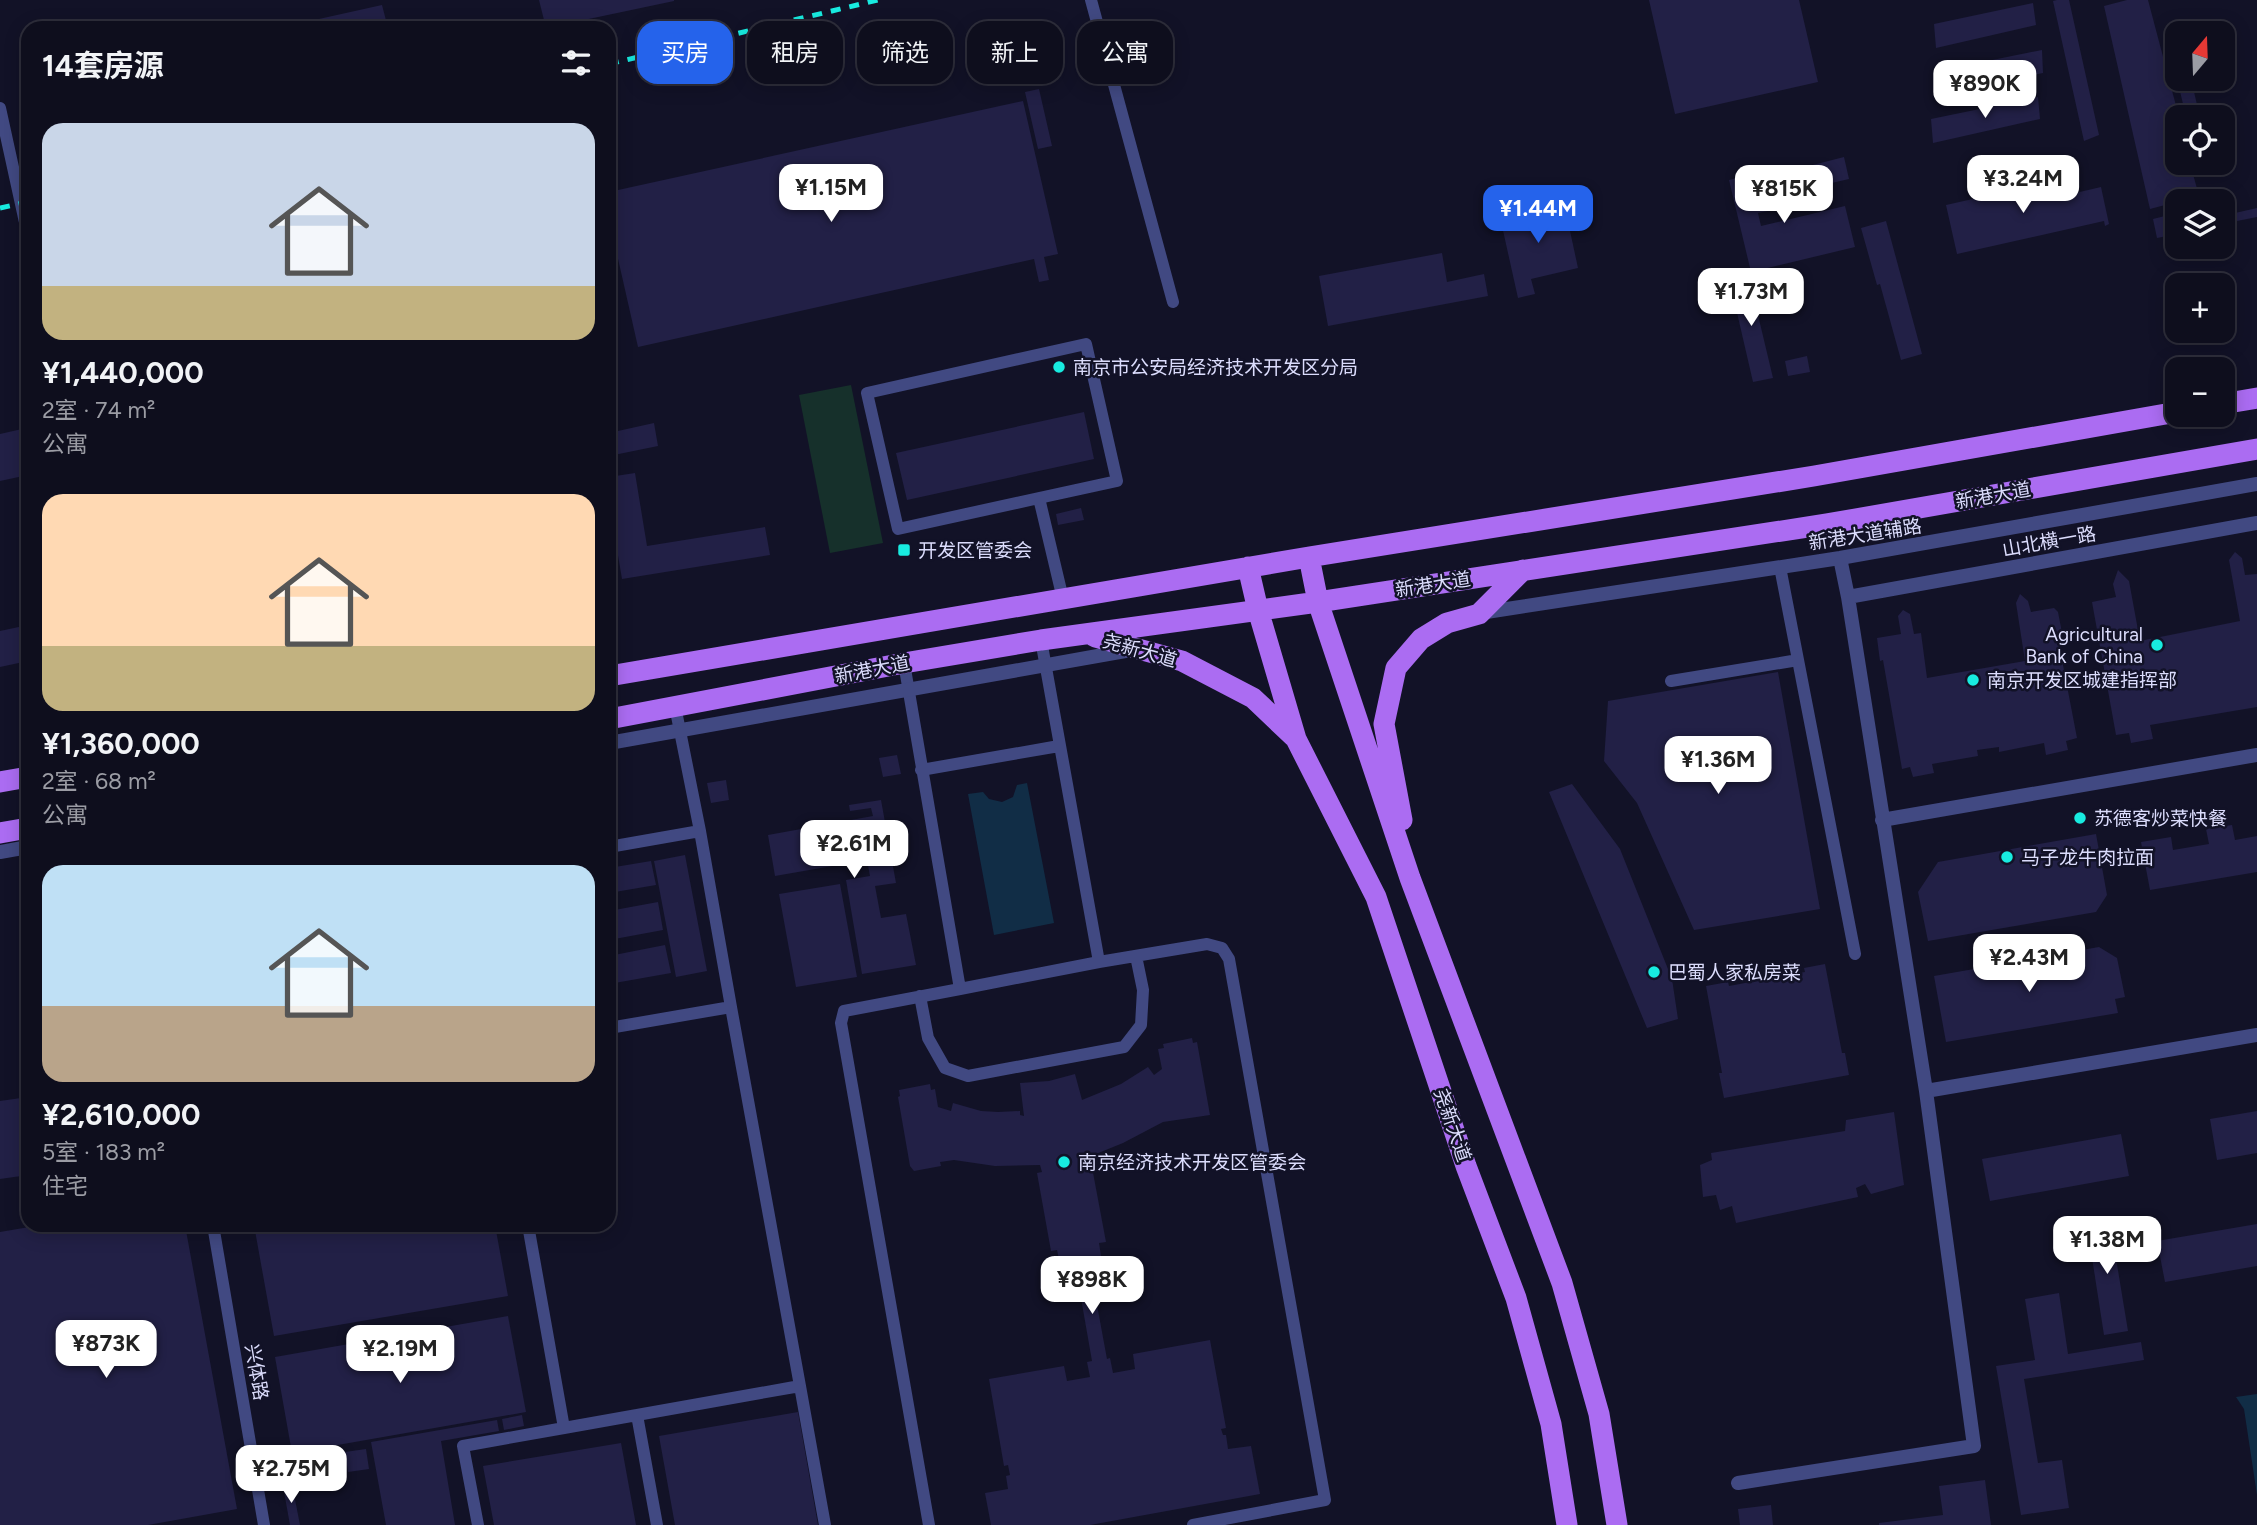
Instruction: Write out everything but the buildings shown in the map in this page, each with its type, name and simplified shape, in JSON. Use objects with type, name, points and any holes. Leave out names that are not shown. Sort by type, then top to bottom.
[{"type":"main road","points":[[2235,402],[2257,398]]},
{"type":"main road","name":"新港大道","points":[[616,675],[1248,567],[1800,479],[2165,414]]},
{"type":"main road","name":"新港大道","points":[[616,718],[1041,640],[1318,602],[1828,524],[2257,449]]},
{"type":"main road","points":[[1309,557],[1318,602],[1410,878],[1562,1283],[1599,1414],[1617,1525]]},
{"type":"main road","name":"尧新大道","points":[[1248,567],[1296,738],[1376,897],[1466,1166],[1516,1298],[1551,1424],[1567,1525]]},
{"type":"main road","points":[[1410,878],[1402,816],[1384,724],[1396,668],[1421,639],[1447,623],[1479,614],[1523,570]]},
{"type":"main road","name":"尧新大道","points":[[1086,635],[1181,660],[1253,698],[1296,738]]},
{"type":"main road","points":[[0,782],[21,778]]},
{"type":"main road","points":[[0,833],[21,829]]},
{"type":"street","name":"新港大道辅路","points":[[1479,614],[1840,558],[2257,484]]},
{"type":"street","name":"山北横一路","points":[[1849,597],[2257,523]]},
{"type":"street","points":[[1738,1483],[1974,1446],[1926,1091],[1849,597],[1840,558]]},
{"type":"street","points":[[616,742],[1138,649]]},
{"type":"street","points":[[1882,820],[2257,755]]},
{"type":"street","points":[[0,852],[21,848]]},
{"type":"street","points":[[1926,1091],[2257,1035]]},
{"type":"lane","points":[[1091,0],[1173,302]]},
{"type":"lane","points":[[0,108],[21,204]]},
{"type":"lane","points":[[1086,344],[1117,481],[1039,498],[898,529],[867,393],[1086,344]]},
{"type":"lane","points":[[1039,498],[1063,599]]},
{"type":"lane","points":[[1780,567],[1855,954]]},
{"type":"lane","points":[[1041,640],[1099,962]]},
{"type":"lane","points":[[1671,681],[1798,660]]},
{"type":"lane","points":[[904,663],[960,989]]},
{"type":"lane","points":[[675,706],[825,1525]]},
{"type":"lane","points":[[921,770],[1059,746]]},
{"type":"lane","points":[[616,846],[700,831]]},
{"type":"lane","points":[[929,1525],[841,1023],[844,1011],[1207,944],[1222,948],[1229,959],[1325,1500],[1193,1525]]},
{"type":"lane","points":[[920,996],[928,1038],[945,1068],[968,1076],[1124,1047],[1142,1025],[1143,990],[1136,956]]},
{"type":"lane","points":[[616,1027],[731,1007]]},
{"type":"lane","name":"兴体路","points":[[214,1232],[264,1525]]},
{"type":"lane","points":[[529,1232],[565,1428]]},
{"type":"lane","points":[[478,1525],[463,1446],[800,1386]]},
{"type":"lane","points":[[637,1415],[657,1525]]},
{"type":"green space","points":[[851,385],[883,543],[830,553],[799,395]]},
{"type":"water","points":[[1027,783],[1054,923],[994,935],[968,794],[983,792],[989,799],[1002,802],[1013,797],[1017,785]]},
{"type":"water","points":[[2257,1394],[2257,1495],[2244,1409],[2236,1397]]},
{"type":"railway","points":[[616,62],[878,0]]},
{"type":"railway","points":[[0,208],[21,204]]},
{"type":"place","name":"南京市公安局经济技术开发区分局","points":[[1059,367]]},
{"type":"place","name":"开发区管委会","points":[[904,550]]},
{"type":"place","name":"Agricultural Bank of China","points":[[2157,645]]},
{"type":"place","name":"南京开发区城建指挥部","points":[[1973,680]]},
{"type":"place","name":"苏德客炒菜快餐","points":[[2080,818]]},
{"type":"place","name":"马子龙牛肉拉面","points":[[2007,857]]},
{"type":"place","name":"巴蜀人家私房菜","points":[[1654,972]]},
{"type":"place","name":"南京经济技术开发区管委会","points":[[1064,1162]]}]
